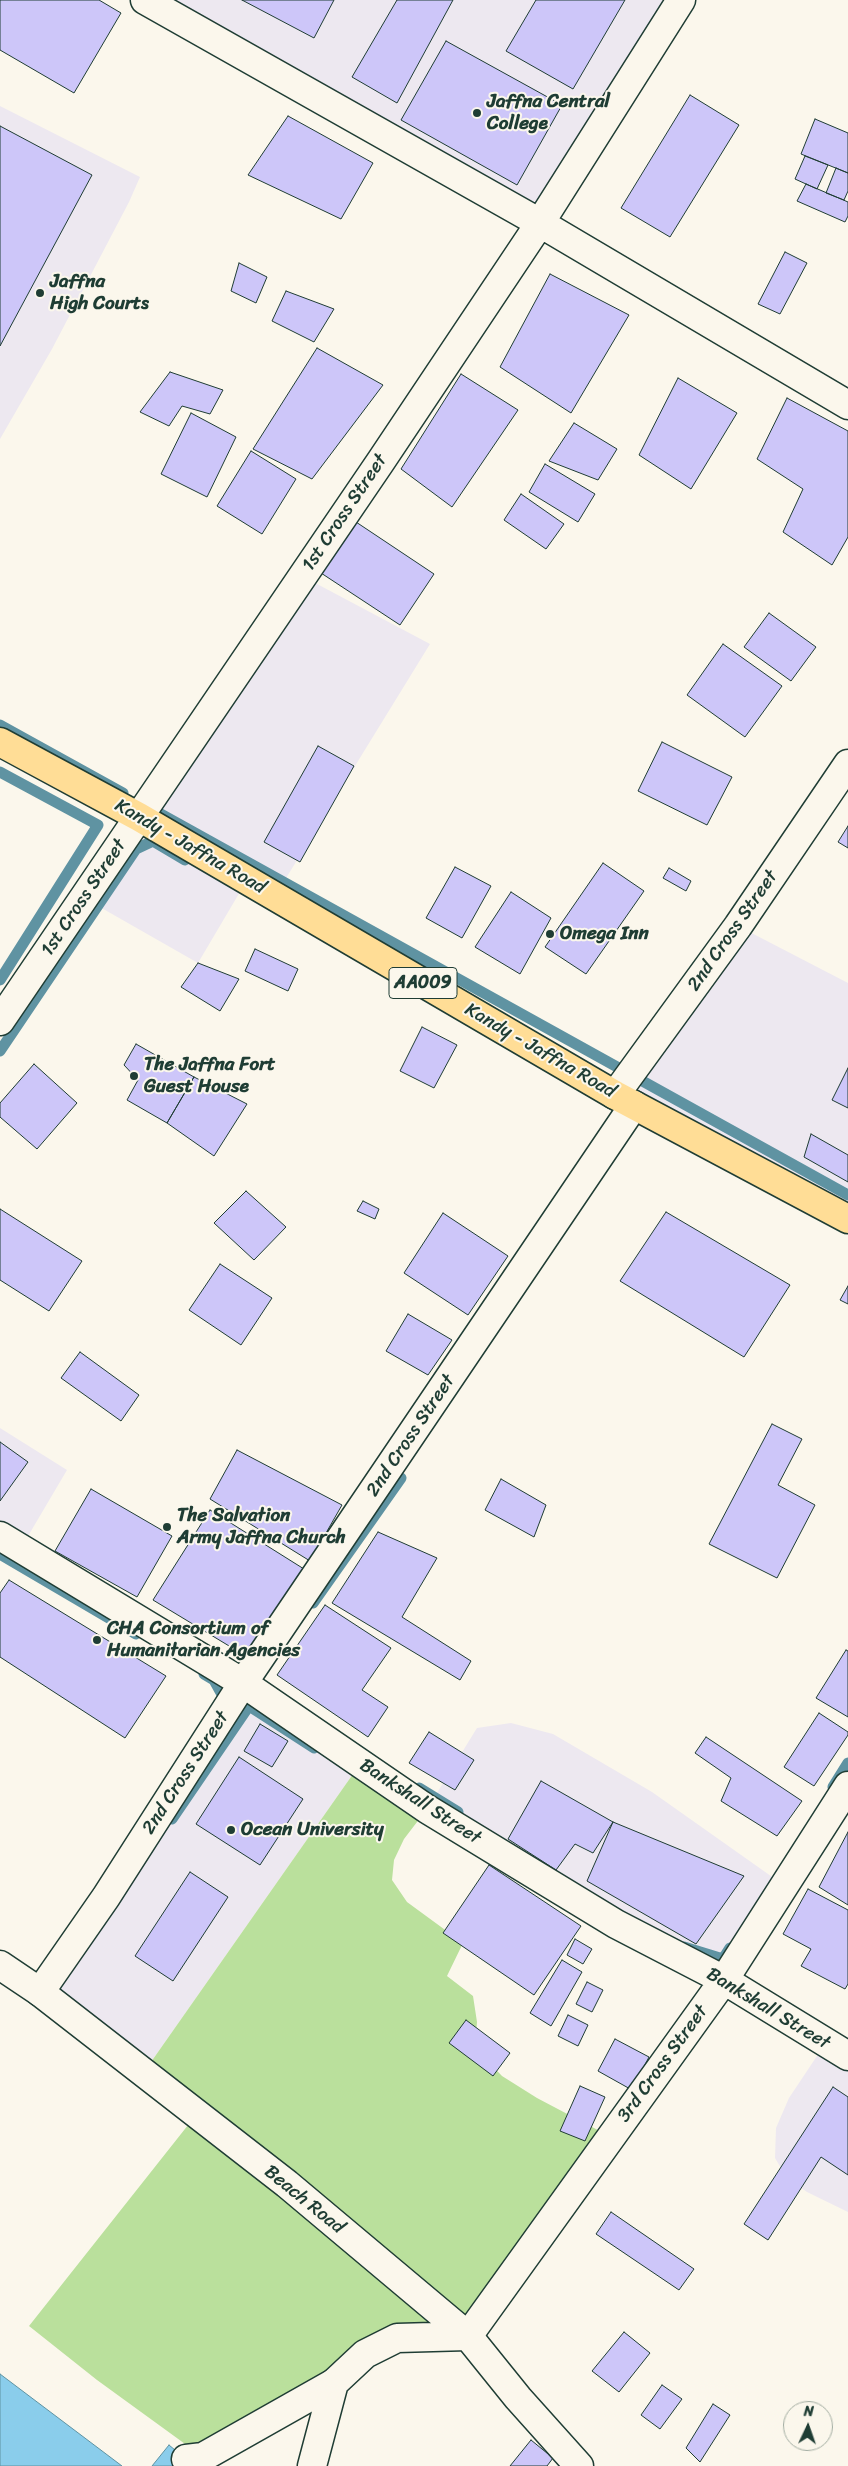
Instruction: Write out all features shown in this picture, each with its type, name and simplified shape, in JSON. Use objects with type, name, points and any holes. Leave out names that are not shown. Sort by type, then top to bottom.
[{"type":"highway","name":"Kandy - Jaffna Road","points":[[0,742],[139,817],[625,1100],[848,1219]]},
{"type":"street","points":[[145,0],[540,223],[848,405]]},
{"type":"street","name":"1st Cross Street","points":[[0,1021],[540,223],[681,0]]},
{"type":"street","name":"2nd Cross Street","points":[[40,1992],[106,1897],[243,1683],[738,926],[848,764]]},
{"type":"street","name":"Bankshall Street","points":[[0,1536],[243,1683],[420,1804],[482,1843],[616,1924],[724,1980],[848,2056]]},
{"type":"street","name":"3rd Cross Street","points":[[468,2336],[724,1980],[848,1786]]},
{"type":"street","name":"Beach Road","points":[[0,1965],[40,1992],[287,2184],[468,2336],[518,2398],[579,2466]]},
{"type":"street","points":[[186,2459],[203,2457],[334,2383],[365,2354],[397,2338],[468,2336]]},
{"type":"street","points":[[312,2466],[334,2383]]},
{"type":"shaded area","name":"Jaffna Central College","points":[[145,0],[681,0],[540,223]]},
{"type":"shaded area","name":"Jaffna High Courts","points":[[0,106],[140,177],[129,202],[52,349],[0,439]]},
{"type":"shaded area","points":[[302,576],[430,644],[275,896],[247,880],[198,963],[84,898]]},
{"type":"shaded area","points":[[738,926],[848,983],[848,1219],[615,1095]]},
{"type":"shaded area","points":[[0,1428],[67,1470],[21,1548],[0,1536]]},
{"type":"shaded area","name":"Ocean University","points":[[243,1683],[360,1764],[144,2072],[40,1992]]},
{"type":"shaded area","points":[[511,1723],[553,1734],[652,1792],[785,1886],[724,1980],[427,1809],[477,1728]]},
{"type":"shaded area","points":[[825,2044],[848,2056],[848,2212],[807,2192],[787,2178],[775,2158],[776,2128],[789,2098]]},
{"type":"green space","points":[[360,1764],[427,1809],[404,1839],[394,1860],[392,1880],[407,1902],[463,1943],[447,1976],[473,1996],[477,2022],[475,2048],[502,2076],[537,2098],[611,2137],[468,2336],[397,2338],[203,2457],[97,2380],[29,2326],[196,2115],[144,2072]]},
{"type":"water","points":[[0,2374],[122,2466],[0,2466]]},
{"type":"water","points":[[169,2445],[194,2466],[152,2466]]},
{"type":"building","points":[[0,0],[99,0],[121,13],[74,93],[0,50]]},
{"type":"building","points":[[242,0],[334,0],[314,38]]},
{"type":"building","points":[[397,0],[453,0],[397,103],[352,77]]},
{"type":"building","points":[[536,0],[625,0],[573,89],[506,51]]},
{"type":"building","points":[[446,41],[562,105],[517,185],[401,120]]},
{"type":"building","points":[[690,95],[739,125],[670,237],[621,208]]},
{"type":"building","points":[[288,116],[373,163],[341,219],[248,175]]},
{"type":"building","points":[[815,119],[848,133],[848,173],[801,154]]},
{"type":"building","name":"Jaffna High Courts","points":[[0,126],[92,175],[0,346]]},
{"type":"building","points":[[805,156],[828,165],[817,189],[795,179]]},
{"type":"building","points":[[836,168],[848,173],[848,191],[844,200],[826,193]]},
{"type":"building","points":[[806,184],[848,202],[848,216],[845,222],[797,201]]},
{"type":"building","points":[[785,252],[807,263],[780,314],[758,304]]},
{"type":"building","points":[[239,263],[267,277],[256,303],[231,291]]},
{"type":"building","points":[[550,274],[629,315],[571,413],[500,367]]},
{"type":"building","points":[[286,291],[334,309],[314,342],[272,321]]},
{"type":"building","points":[[317,348],[383,385],[312,479],[253,449]]},
{"type":"building","points":[[170,372],[223,390],[210,414],[182,406],[169,426],[140,412]]},
{"type":"building","points":[[461,374],[518,410],[452,507],[401,469]]},
{"type":"building","points":[[678,378],[737,413],[691,489],[639,455]]},
{"type":"building","points":[[787,398],[848,431],[848,537],[832,565],[783,532],[803,489],[757,459]]},
{"type":"building","points":[[191,413],[236,437],[207,497],[161,474]]},
{"type":"building","points":[[574,423],[617,449],[598,480],[549,461]]},
{"type":"building","points":[[251,451],[296,479],[262,534],[217,506]]},
{"type":"building","points":[[545,464],[595,494],[578,522],[529,492]]},
{"type":"building","points":[[521,494],[564,524],[546,549],[504,520]]},
{"type":"building","points":[[356,522],[434,574],[400,625],[321,573]]},
{"type":"building","points":[[769,613],[816,647],[791,681],[744,647]]},
{"type":"building","points":[[723,644],[782,686],[745,737],[687,695]]},
{"type":"building","points":[[662,742],[732,777],[707,825],[638,791]]},
{"type":"building","points":[[318,746],[354,766],[300,862],[264,842]]},
{"type":"building","points":[[848,826],[848,848],[838,842]]},
{"type":"building","points":[[603,863],[644,891],[586,974],[545,947]]},
{"type":"building","points":[[455,867],[491,886],[462,938],[426,918]]},
{"type":"building","points":[[669,868],[691,881],[686,891],[663,878]]},
{"type":"building","points":[[511,892],[551,918],[520,974],[475,947]]},
{"type":"building","points":[[255,949],[298,969],[288,991],[245,971]]},
{"type":"building","points":[[198,963],[239,979],[220,1011],[181,987]]},
{"type":"building","points":[[422,1027],[457,1045],[434,1088],[400,1071]]},
{"type":"building","points":[[136,1044],[194,1077],[167,1123],[127,1100],[138,1080],[124,1065]]},
{"type":"building","points":[[34,1064],[77,1103],[37,1149],[0,1117],[0,1103]]},
{"type":"building","points":[[848,1068],[848,1108],[832,1100]]},
{"type":"building","points":[[194,1077],[247,1104],[214,1156],[167,1123]]},
{"type":"building","points":[[811,1134],[848,1155],[848,1182],[804,1157]]},
{"type":"building","points":[[246,1191],[286,1227],[254,1260],[214,1223]]},
{"type":"building","points":[[363,1201],[379,1209],[375,1219],[357,1211]]},
{"type":"building","points":[[0,1209],[82,1261],[49,1311],[0,1280]]},
{"type":"building","points":[[666,1212],[790,1285],[744,1357],[620,1281]]},
{"type":"building","points":[[443,1213],[508,1256],[468,1315],[404,1273]]},
{"type":"building","points":[[220,1264],[272,1298],[241,1345],[189,1310]]},
{"type":"building","points":[[848,1286],[848,1304],[840,1300]]},
{"type":"building","points":[[408,1314],[452,1340],[428,1375],[386,1351]]},
{"type":"building","points":[[80,1352],[139,1395],[121,1421],[61,1378]]},
{"type":"building","points":[[772,1424],[802,1439],[778,1485],[815,1505],[777,1578],[709,1544]]},
{"type":"building","points":[[0,1442],[28,1462],[0,1501]]},
{"type":"building","points":[[237,1450],[342,1505],[310,1561],[210,1499]]},
{"type":"building","points":[[501,1479],[546,1505],[534,1537],[485,1510]]},
{"type":"building","points":[[91,1489],[172,1536],[137,1597],[55,1551]]},
{"type":"building","points":[[210,1510],[304,1569],[249,1658],[153,1600]]},
{"type":"building","points":[[378,1532],[437,1558],[402,1617],[471,1661],[460,1680],[332,1603]]},
{"type":"building","points":[[9,1580],[166,1676],[125,1738],[0,1657],[0,1593]]},
{"type":"building","points":[[325,1605],[391,1648],[362,1690],[388,1707],[368,1737],[277,1675]]},
{"type":"building","points":[[846,1650],[848,1651],[848,1717],[816,1698]]},
{"type":"building","points":[[819,1713],[848,1732],[848,1735],[814,1786],[784,1767]]},
{"type":"building","points":[[260,1724],[288,1741],[272,1767],[244,1751]]},
{"type":"building","points":[[429,1732],[474,1760],[455,1790],[409,1763]]},
{"type":"building","points":[[706,1737],[802,1801],[777,1836],[721,1801],[731,1778],[695,1753]]},
{"type":"building","points":[[239,1757],[303,1799],[260,1865],[196,1824]]},
{"type":"building","points":[[541,1781],[613,1822],[593,1853],[575,1844],[556,1870],[508,1839]]},
{"type":"building","points":[[613,1822],[744,1876],[696,1944],[587,1881]]},
{"type":"building","points":[[848,1832],[848,1905],[819,1887]]},
{"type":"building","points":[[489,1865],[581,1926],[534,1995],[443,1933]]},
{"type":"building","points":[[190,1872],[228,1897],[173,1981],[135,1956]]},
{"type":"building","points":[[808,1889],[848,1910],[848,1984],[845,1989],[801,1966],[811,1949],[783,1934]]},
{"type":"building","points":[[575,1939],[592,1949],[583,1964],[567,1955]]},
{"type":"building","points":[[562,1960],[582,1972],[551,2026],[530,2013]]},
{"type":"building","points":[[587,1982],[603,1990],[592,2012],[576,2004]]},
{"type":"building","points":[[568,2015],[588,2025],[578,2046],[558,2036]]},
{"type":"building","points":[[466,2020],[510,2053],[493,2076],[449,2043]]},
{"type":"building","points":[[615,2039],[649,2057],[632,2090],[598,2071]]},
{"type":"building","points":[[580,2086],[605,2097],[585,2141],[560,2131]]},
{"type":"building","points":[[833,2087],[848,2097],[848,2175],[821,2157],[768,2240],[744,2224]]},
{"type":"building","points":[[611,2212],[694,2269],[679,2290],[596,2234]]},
{"type":"building","points":[[624,2332],[650,2353],[619,2392],[592,2371]]},
{"type":"building","points":[[662,2385],[682,2399],[660,2429],[641,2415]]},
{"type":"building","points":[[713,2404],[730,2415],[700,2462],[686,2448]]},
{"type":"building","points":[[531,2440],[553,2458],[547,2466],[510,2466]]},
{"type":"waterway","points":[[0,725],[123,793]]},
{"type":"waterway","points":[[0,772],[98,825],[0,980]]},
{"type":"waterway","points":[[150,808],[848,1195]]},
{"type":"waterway","points":[[0,1051],[136,849],[153,841],[185,860]]},
{"type":"waterway","points":[[313,1603],[401,1478]]},
{"type":"waterway","points":[[0,1554],[136,1634]]},
{"type":"waterway","points":[[204,1674],[214,1680],[224,1698],[220,1703]]},
{"type":"waterway","points":[[172,1819],[249,1706],[314,1748]]},
{"type":"waterway","points":[[833,1787],[848,1763]]},
{"type":"waterway","points":[[419,1788],[458,1812]]},
{"type":"waterway","points":[[684,1947],[723,1959],[730,1948]]},
{"type":"place","name":"Jaffna Central College","points":[[477,113]]},
{"type":"place","name":"Jaffna High Courts","points":[[40,293]]},
{"type":"place","name":"Omega Inn","points":[[550,934]]},
{"type":"place","name":"The Jaffna Fort Guest House","points":[[134,1076]]},
{"type":"place","name":"The Salvation Army Jaffna Church","points":[[167,1527]]},
{"type":"place","name":"CHA Consortium of Humanitarian Agencies","points":[[97,1640]]},
{"type":"place","name":"Ocean University","points":[[231,1830]]}]
